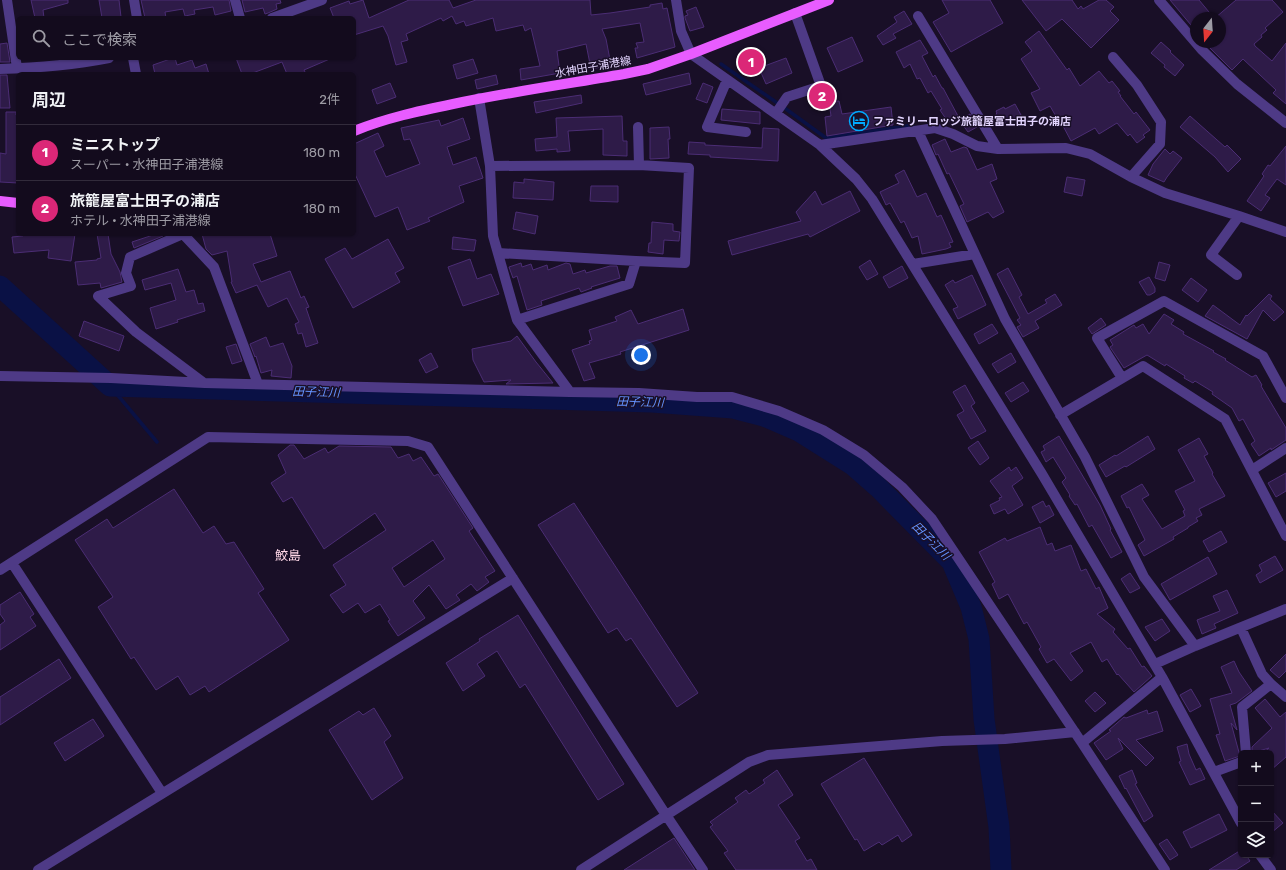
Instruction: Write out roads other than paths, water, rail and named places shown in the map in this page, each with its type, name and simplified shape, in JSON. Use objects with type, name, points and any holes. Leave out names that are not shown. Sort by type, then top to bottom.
[{"type":"main road","name":"水神田子浦港線","points":[[356,130],[373,123],[412,112],[479,98],[648,69],[691,54],[829,0]]},
{"type":"main road","points":[[0,201],[16,203]]},
{"type":"street","points":[[7,0],[17,68]]},
{"type":"street","points":[[134,0],[137,16]]},
{"type":"street","points":[[235,0],[239,16]]},
{"type":"street","points":[[278,16],[322,0]]},
{"type":"street","points":[[676,0],[681,31],[691,54],[727,80],[779,108],[856,179],[872,198],[1042,474],[1162,677],[1240,822]]},
{"type":"street","points":[[1159,0],[1202,50],[1237,84],[1286,123]]},
{"type":"street","points":[[779,108],[787,97],[821,86],[795,13]]},
{"type":"street","points":[[918,16],[998,149]]},
{"type":"street","points":[[1113,57],[1137,85],[1161,122],[1160,144],[1131,177]]},
{"type":"street","points":[[0,68],[83,63],[99,60]]},
{"type":"street","points":[[133,60],[136,72]]},
{"type":"street","points":[[727,80],[707,127],[746,132]]},
{"type":"street","points":[[479,98],[490,166],[493,236],[517,320],[570,392]]},
{"type":"street","points":[[638,127],[639,165]]},
{"type":"street","points":[[820,145],[935,128],[953,134],[976,146],[998,149],[1066,148],[1090,154],[1131,177],[1165,193],[1286,232]]},
{"type":"street","points":[[918,131],[1005,319],[1085,457],[1144,577],[1195,646]]},
{"type":"street","points":[[490,166],[639,165],[689,168],[685,263],[498,253]]},
{"type":"street","points":[[1237,275],[1211,255],[1239,216]]},
{"type":"street","points":[[178,236],[130,257],[126,274],[131,286],[98,296],[136,332],[204,383]]},
{"type":"street","points":[[185,236],[214,267],[258,384]]},
{"type":"street","points":[[913,264],[975,254]]},
{"type":"street","points":[[517,320],[629,284],[636,261]]},
{"type":"street","points":[[1122,378],[1097,338],[1164,301],[1263,356],[1286,398]]},
{"type":"street","points":[[1060,415],[1143,366],[1225,419],[1286,536]]},
{"type":"street","points":[[0,376],[111,378],[204,383],[639,393],[697,397],[732,397],[778,411],[823,430],[864,455],[902,487],[932,519],[1166,870]]},
{"type":"street","points":[[0,570],[208,437],[408,441],[428,447],[703,870]]},
{"type":"street","points":[[1252,470],[1286,448]]},
{"type":"street","points":[[12,563],[162,793]]},
{"type":"street","points":[[38,870],[513,578]]},
{"type":"street","points":[[1154,664],[1286,609]]},
{"type":"street","points":[[1241,628],[1262,674],[1286,697]]},
{"type":"street","points":[[1082,742],[1162,677]]},
{"type":"street","points":[[1246,750],[1242,707],[1271,684]]},
{"type":"street","points":[[581,870],[749,762],[768,755],[942,740],[1005,739],[1075,732]]},
{"type":"street","points":[[1214,772],[1238,763]]},
{"type":"street","points":[[1262,858],[1271,870]]},
{"type":"waterway","points":[[721,64],[826,138],[913,125]]},
{"type":"waterway","name":"田子江川","points":[[0,286],[110,386],[652,402],[733,408],[764,416],[799,431],[853,465],[878,487],[952,562],[971,607],[979,639],[984,719],[999,827],[1001,870]]},
{"type":"waterway","points":[[110,386],[157,442]]},
{"type":"place","name":"ミニストップ","points":[[751,62]]},
{"type":"place","name":"旅籠屋富士田子の浦店","points":[[822,96]]},
{"type":"place","name":"ファミリーロッジ旅籠屋富士田子の浦店","points":[[859,121]]},
{"type":"district","name":"鮫島","points":[[288,555]]}]
